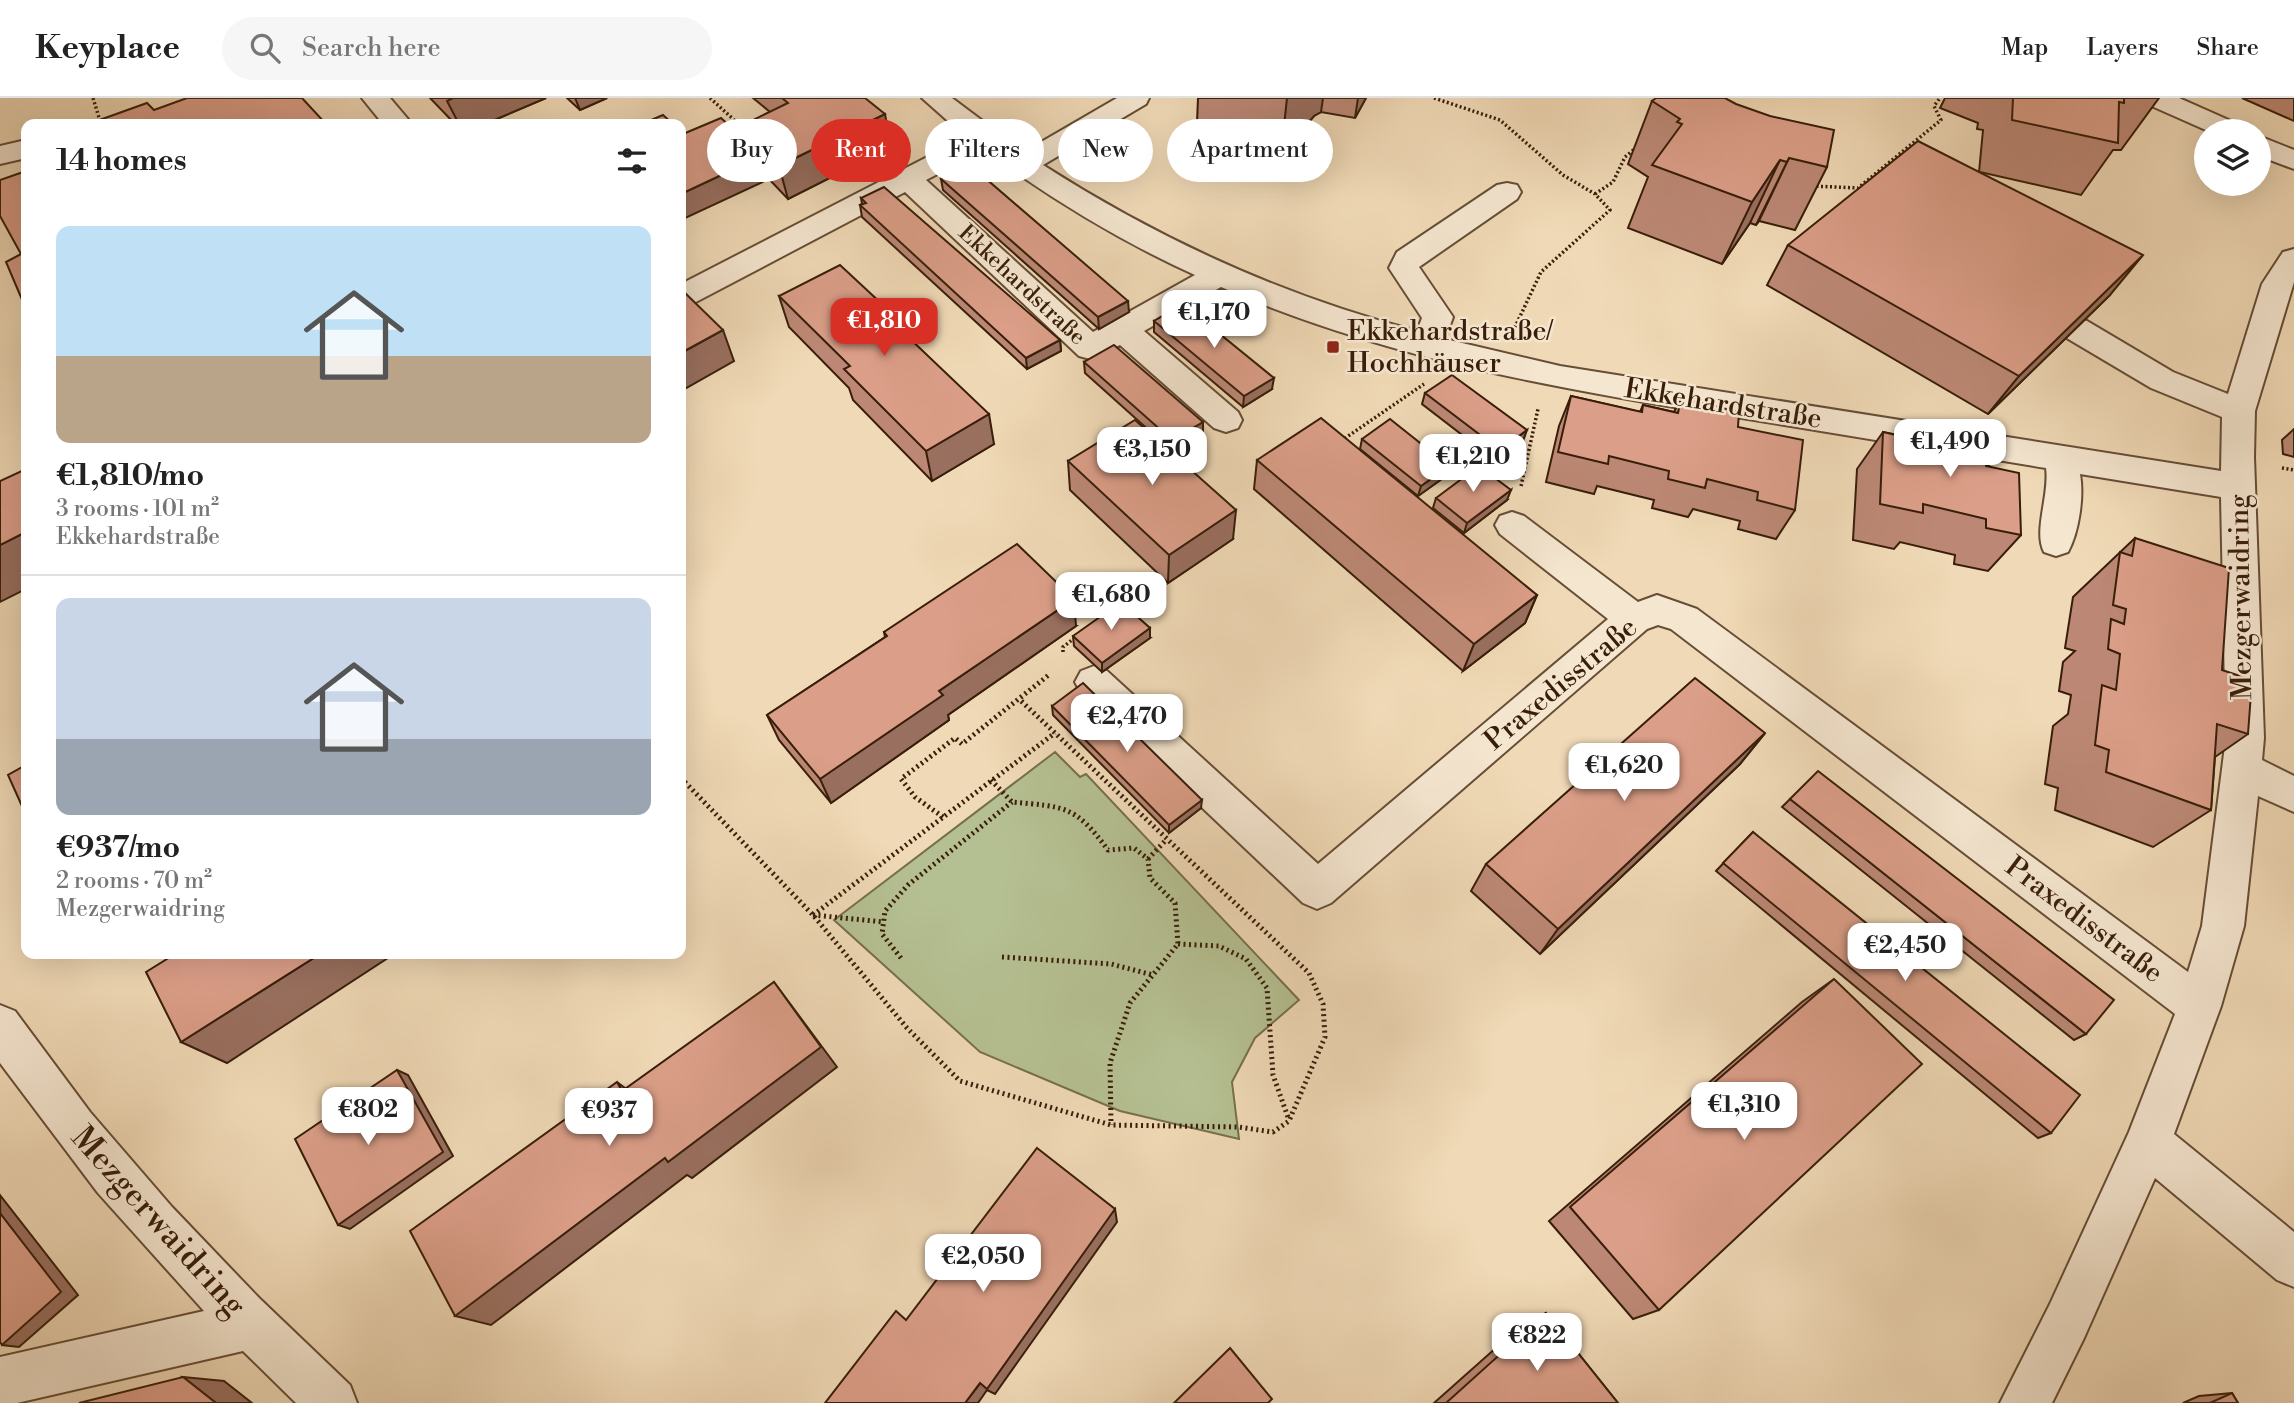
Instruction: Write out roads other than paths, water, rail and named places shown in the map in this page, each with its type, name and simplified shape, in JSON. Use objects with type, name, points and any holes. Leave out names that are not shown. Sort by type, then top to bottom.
[{"type":"street","points":[[375,98],[394,119]]},
{"type":"street","name":"Ekkehardstraße","points":[[935,98],[960,119]]},
{"type":"street","points":[[1044,153],[1136,98]]},
{"type":"street","points":[[2157,98],[2203,119]]},
{"type":"street","points":[[0,155],[21,150]]},
{"type":"street","points":[[2271,150],[2294,160]]},
{"type":"street","name":"Ekkehardstraße","points":[[1044,180],[1086,208],[1218,275],[1344,322],[1427,345],[1545,374],[2239,487]]},
{"type":"street","points":[[686,294],[902,182]]},
{"type":"street","name":"Ekkehardstraße","points":[[911,182],[1090,348],[1218,275]]},
{"type":"street","points":[[1427,345],[1438,317],[1404,268],[1408,259],[1507,192]]},
{"type":"street","name":"Mezgerwaidring","points":[[2025,1403],[2067,1321],[2148,1142],[2199,1006],[2223,926],[2245,738],[2239,411],[2277,284],[2294,259]]},
{"type":"street","points":[[1122,329],[1226,420]]},
{"type":"street","points":[[2076,329],[2162,380],[2239,411]]},
{"type":"street","points":[[2056,542],[2065,484],[2061,458]]},
{"type":"street","points":[[1512,526],[1634,619]]},
{"type":"street","name":"Praxedisstraße","points":[[1094,682],[1317,890],[1634,619],[1657,610],[1684,620],[2199,1006]]},
{"type":"street","points":[[2241,769],[2294,795]]},
{"type":"street","name":"Mezgerwaidring","points":[[0,1026],[38,1084],[174,1246],[250,1325],[332,1403]]},
{"type":"street","points":[[2148,1142],[2294,1263]]},
{"type":"street","points":[[0,1382],[250,1325]]},
{"type":"place","name":"Ekkehardstraße/ Hochhäuser","points":[[1333,347]]}]
